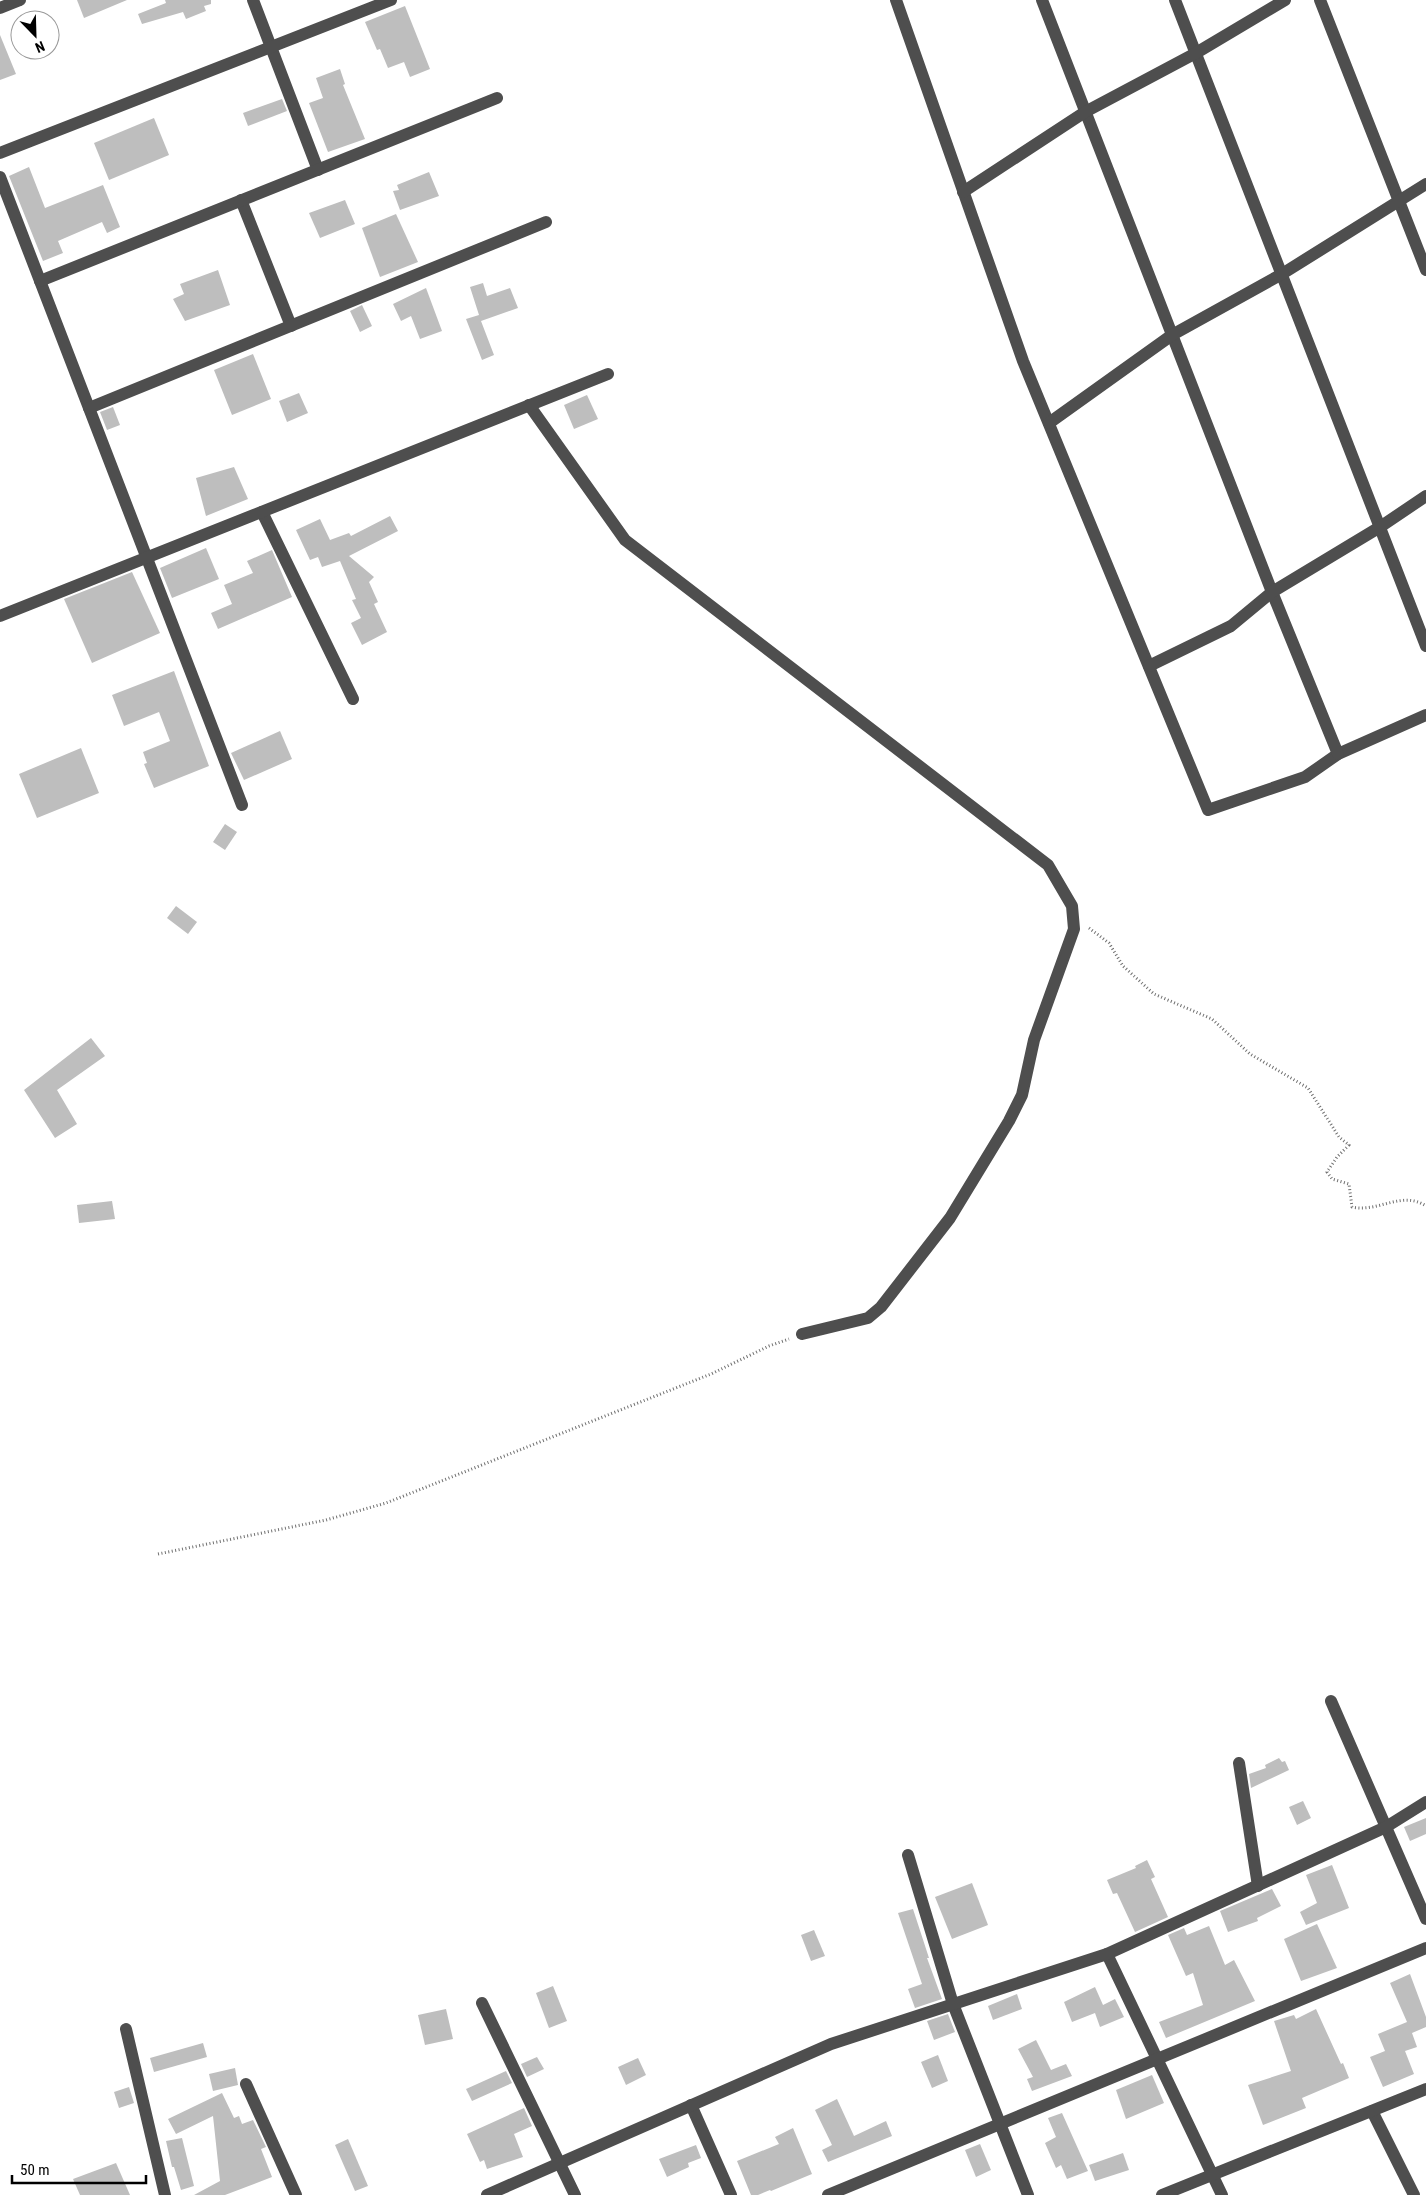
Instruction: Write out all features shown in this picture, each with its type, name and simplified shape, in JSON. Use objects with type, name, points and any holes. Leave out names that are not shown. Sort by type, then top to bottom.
[{"type":"street","points":[[0,8],[20,0]]},
{"type":"street","points":[[253,0],[318,170]]},
{"type":"street","points":[[0,153],[391,0]]},
{"type":"street","points":[[896,0],[1023,361],[1208,810],[1305,777],[1338,754],[1426,715]]},
{"type":"street","points":[[1042,0],[1272,592],[1338,754]]},
{"type":"street","points":[[1175,0],[1426,646]]},
{"type":"street","points":[[964,192],[1085,112],[1196,53],[1285,0]]},
{"type":"street","points":[[1320,0],[1426,270]]},
{"type":"street","points":[[40,281],[497,98]]},
{"type":"street","points":[[0,177],[242,805]]},
{"type":"street","points":[[1049,423],[1172,335],[1282,274],[1426,184]]},
{"type":"street","points":[[241,200],[291,326]]},
{"type":"street","points":[[88,408],[546,222]]},
{"type":"street","points":[[0,616],[608,374]]},
{"type":"street","points":[[529,405],[625,540],[1048,865],[1072,906],[1074,929],[1034,1040],[1022,1094],[1009,1121],[950,1218],[881,1307],[868,1318],[802,1334]]},
{"type":"street","points":[[1149,666],[1231,626],[1272,592],[1380,527],[1426,496]]},
{"type":"street","points":[[262,512],[353,699]]},
{"type":"street","points":[[1331,1701],[1426,1919]]},
{"type":"street","points":[[1239,1763],[1258,1886]]},
{"type":"street","points":[[487,2195],[831,2044],[1107,1954],[1386,1827],[1426,1802]]},
{"type":"street","points":[[908,1855],[953,2004],[1028,2195]]},
{"type":"street","points":[[828,2195],[1426,1948]]},
{"type":"street","points":[[1107,1954],[1222,2195]]},
{"type":"street","points":[[482,2003],[575,2195]]},
{"type":"street","points":[[126,2028],[165,2195]]},
{"type":"street","points":[[246,2084],[296,2195]]},
{"type":"street","points":[[1162,2195],[1426,2089]]},
{"type":"street","points":[[691,2105],[731,2195]]},
{"type":"street","points":[[1372,2111],[1414,2195]]},
{"type":"path","points":[[1072,915],[1109,943],[1123,966],[1154,994],[1212,1019],[1250,1054],[1308,1088],[1340,1137],[1349,1145],[1338,1156],[1327,1172],[1332,1179],[1349,1184],[1352,1207],[1364,1210],[1400,1200],[1420,1202],[1426,1206]]},
{"type":"path","points":[[158,1554],[326,1520],[386,1504],[711,1374],[769,1346],[802,1334]]},
{"type":"building","points":[[77,0],[127,0],[84,18]]},
{"type":"building","points":[[165,0],[211,0],[211,4],[204,6],[206,11],[186,19],[183,12],[142,24],[138,14],[166,3]]},
{"type":"building","points":[[405,6],[430,69],[410,77],[404,62],[388,68],[380,49],[377,50],[365,22]]},
{"type":"building","points":[[0,35],[16,74],[0,80]]},
{"type":"building","points":[[340,69],[345,84],[343,85],[365,139],[328,152],[309,103],[323,98],[316,78]]},
{"type":"building","points":[[282,99],[287,111],[248,126],[243,113]]},
{"type":"building","points":[[154,118],[169,155],[109,180],[94,143]]},
{"type":"building","points":[[29,167],[45,208],[103,185],[120,227],[107,233],[102,222],[58,241],[63,253],[43,261],[9,176]]},
{"type":"building","points":[[429,172],[439,196],[400,210],[393,191],[399,190],[397,185]]},
{"type":"building","points":[[345,200],[355,224],[320,238],[309,213]]},
{"type":"building","points":[[396,214],[418,262],[380,277],[362,228]]},
{"type":"building","points":[[218,270],[230,305],[185,321],[173,299],[184,294],[180,284]]},
{"type":"building","points":[[483,283],[487,296],[510,288],[518,308],[481,321],[494,355],[482,360],[466,319],[479,315],[470,287]]},
{"type":"building","points":[[426,288],[442,331],[420,339],[411,316],[401,321],[393,304]]},
{"type":"building","points":[[362,305],[372,326],[360,332],[350,311]]},
{"type":"building","points":[[253,354],[271,399],[232,415],[214,370]]},
{"type":"building","points":[[299,393],[308,413],[287,422],[279,401]]},
{"type":"building","points":[[587,395],[598,419],[574,429],[564,405]]},
{"type":"building","points":[[113,407],[120,425],[107,430],[100,412]]},
{"type":"building","points":[[234,467],[248,499],[206,516],[196,478]]},
{"type":"building","points":[[390,516],[398,531],[349,556],[374,577],[369,582],[378,602],[374,604],[387,632],[362,645],[351,623],[361,618],[352,600],[356,599],[340,561],[322,567],[318,557],[310,560],[296,530],[320,519],[330,540],[349,533],[351,536]]},
{"type":"building","points":[[206,548],[219,579],[172,598],[160,568]]},
{"type":"building","points":[[272,550],[292,597],[218,629],[211,613],[232,604],[224,585],[253,573],[247,561]]},
{"type":"building","points":[[132,572],[160,633],[92,663],[64,599]]},
{"type":"building","points":[[174,671],[209,766],[154,788],[144,764],[147,763],[143,752],[170,741],[159,712],[124,726],[112,695]]},
{"type":"building","points":[[280,731],[292,759],[244,780],[231,753]]},
{"type":"building","points":[[81,748],[99,793],[37,818],[19,774]]},
{"type":"building","points":[[225,824],[237,832],[225,850],[213,842]]},
{"type":"building","points":[[176,906],[197,922],[188,934],[167,918]]},
{"type":"building","points":[[91,1038],[105,1056],[57,1090],[77,1124],[55,1138],[24,1090]]},
{"type":"building","points":[[112,1201],[115,1219],[79,1223],[77,1205]]},
{"type":"building","points":[[1279,1758],[1282,1762],[1285,1761],[1289,1770],[1251,1788],[1249,1774],[1266,1768],[1265,1765]]},
{"type":"building","points":[[1303,1801],[1311,1818],[1297,1825],[1289,1807]]},
{"type":"building","points":[[1426,1818],[1426,1834],[1410,1841],[1404,1827]]},
{"type":"building","points":[[1147,1860],[1155,1877],[1151,1879],[1168,1917],[1135,1932],[1117,1893],[1113,1894],[1107,1880],[1136,1868],[1135,1866]]},
{"type":"building","points":[[1332,1865],[1349,1908],[1306,1925],[1300,1912],[1317,1903],[1306,1875]]},
{"type":"building","points":[[972,1883],[988,1925],[952,1939],[935,1897]]},
{"type":"building","points":[[1272,1889],[1281,1906],[1257,1918],[1258,1921],[1228,1932],[1220,1911]]},
{"type":"building","points":[[913,1909],[929,1958],[927,1958],[942,1999],[915,2008],[908,1989],[922,1984],[898,1913]]},
{"type":"building","points":[[1317,1924],[1337,1968],[1301,1981],[1284,1939]]},
{"type":"building","points":[[1209,1926],[1225,1965],[1234,1960],[1255,2001],[1166,2038],[1159,2022],[1203,2005],[1193,1973],[1186,1976],[1168,1935],[1184,1928],[1187,1935]]},
{"type":"building","points":[[814,1930],[825,1956],[811,1961],[801,1935]]},
{"type":"building","points":[[1410,1974],[1426,2017],[1426,2027],[1412,2033],[1417,2047],[1405,2051],[1414,2074],[1383,2087],[1370,2057],[1385,2051],[1378,2034],[1407,2022],[1390,1983]]},
{"type":"building","points":[[553,1986],[567,2021],[549,2028],[536,1993]]},
{"type":"building","points":[[1095,1987],[1103,2005],[1115,1999],[1124,2017],[1100,2027],[1095,2013],[1072,2022],[1064,2002]]},
{"type":"building","points":[[1017,1994],[1022,2009],[993,2020],[988,2006]]},
{"type":"building","points":[[446,2009],[453,2039],[425,2045],[418,2015]]},
{"type":"building","points":[[1316,2009],[1349,2078],[1302,2098],[1306,2108],[1263,2125],[1248,2085],[1291,2071],[1274,2021],[1294,2015],[1296,2019]]},
{"type":"building","points":[[948,2014],[955,2032],[934,2040],[927,2021]]},
{"type":"building","points":[[1036,2040],[1051,2070],[1066,2064],[1072,2076],[1032,2091],[1027,2079],[1033,2077],[1018,2049]]},
{"type":"building","points":[[203,2043],[207,2057],[154,2072],[150,2058]]},
{"type":"building","points":[[938,2055],[948,2081],[932,2088],[921,2062]]},
{"type":"building","points":[[537,2057],[544,2069],[527,2077],[521,2064]]},
{"type":"building","points":[[638,2058],[646,2075],[626,2085],[618,2067]]},
{"type":"building","points":[[235,2068],[238,2085],[213,2091],[209,2074]]},
{"type":"building","points":[[506,2071],[512,2083],[472,2101],[466,2089]]},
{"type":"building","points":[[1152,2075],[1164,2103],[1126,2119],[1116,2090]]},
{"type":"building","points":[[129,2087],[134,2103],[119,2108],[114,2092]]},
{"type":"building","points":[[222,2093],[234,2118],[239,2116],[242,2124],[253,2120],[266,2147],[261,2149],[272,2177],[225,2195],[194,2195],[220,2181],[213,2116],[176,2134],[168,2119]]},
{"type":"building","points":[[837,2099],[854,2136],[886,2121],[892,2136],[828,2162],[822,2150],[832,2145],[815,2110]]},
{"type":"building","points":[[524,2108],[532,2126],[514,2134],[523,2157],[487,2169],[484,2160],[480,2162],[467,2134]]},
{"type":"building","points":[[1062,2113],[1088,2171],[1067,2179],[1061,2165],[1056,2168],[1045,2143],[1056,2137],[1048,2118]]},
{"type":"building","points":[[793,2128],[812,2174],[771,2191],[751,2195],[737,2161],[779,2144],[775,2137]]},
{"type":"building","points":[[182,2138],[194,2186],[181,2190],[174,2167],[172,2167],[166,2141]]},
{"type":"building","points":[[348,2139],[368,2186],[355,2191],[335,2145]]},
{"type":"building","points":[[980,2144],[991,2170],[976,2177],[965,2150]]},
{"type":"building","points":[[696,2145],[701,2158],[688,2163],[689,2167],[667,2177],[659,2159]]},
{"type":"building","points":[[1123,2153],[1129,2170],[1095,2181],[1089,2165]]},
{"type":"building","points":[[116,2163],[130,2195],[80,2195],[73,2179]]}]
